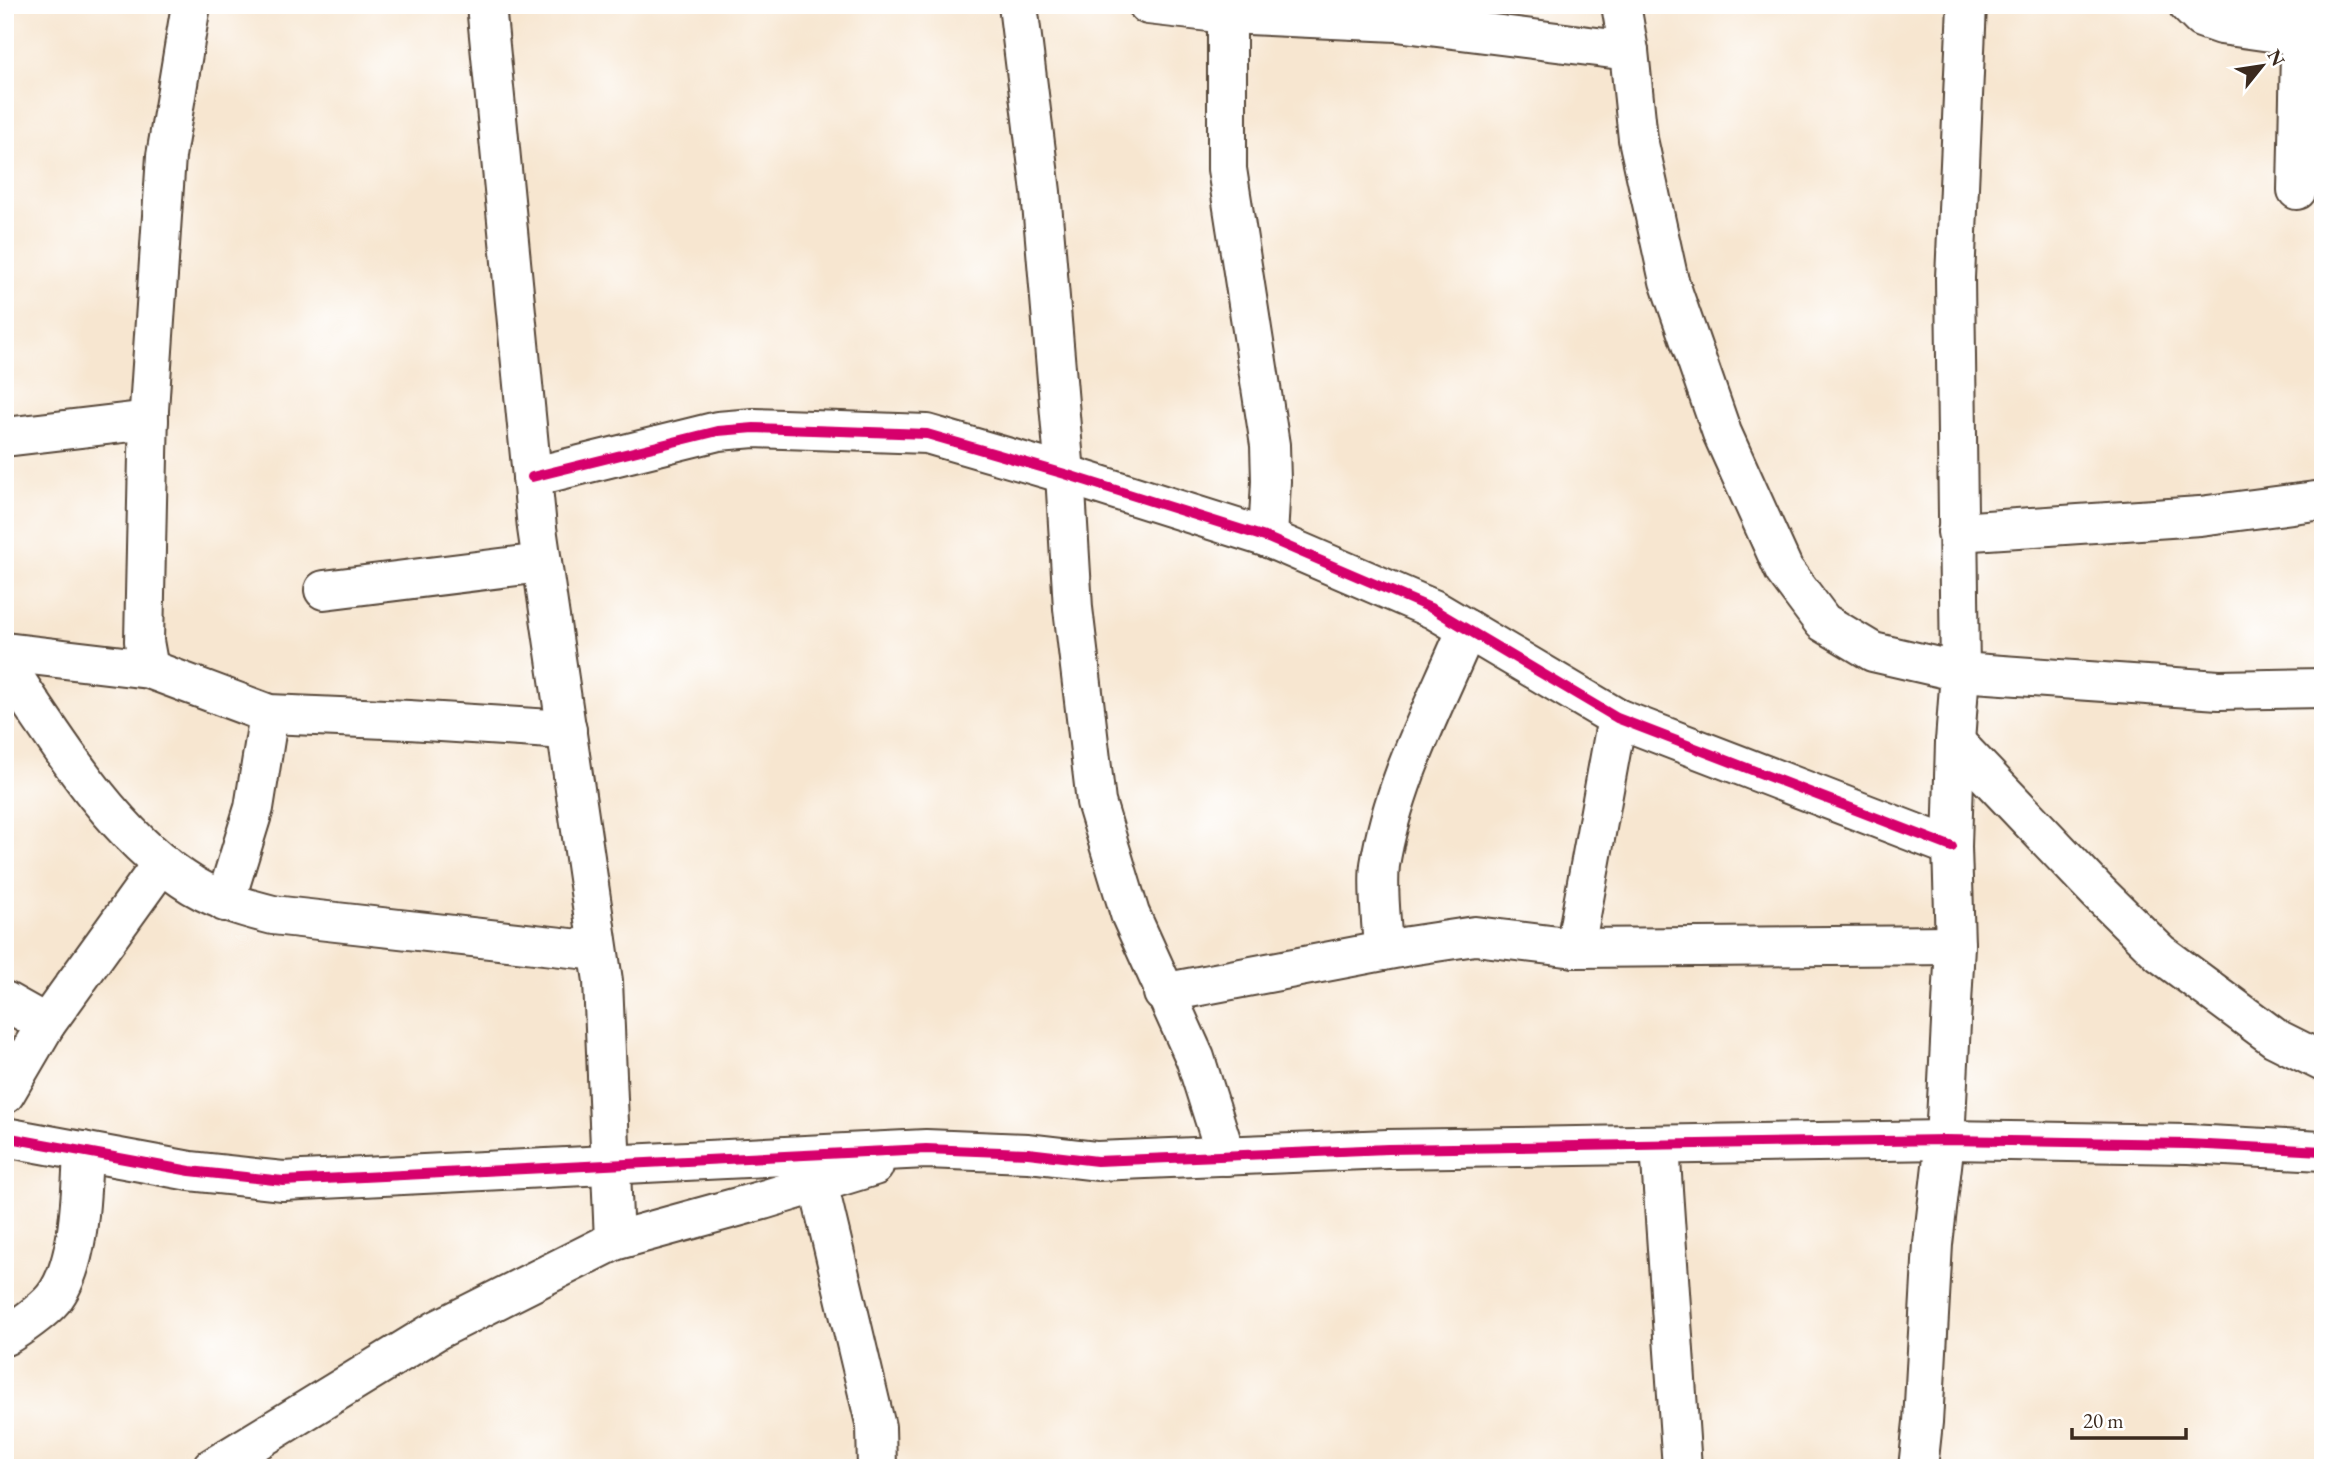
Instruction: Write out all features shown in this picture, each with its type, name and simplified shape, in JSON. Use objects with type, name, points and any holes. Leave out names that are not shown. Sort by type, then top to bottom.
[{"type":"street","points":[[149,669],[144,641],[149,419],[166,156],[191,5]]},
{"type":"street","points":[[486,5],[542,563],[603,981],[614,1241]]},
{"type":"street","points":[[1018,5],[1041,192],[1065,474],[1073,608],[1096,802],[1130,914],[1163,993],[1195,1058],[1226,1156]]},
{"type":"street","points":[[1148,5],[1227,14],[1396,14],[1629,51]]},
{"type":"street","points":[[1621,5],[1629,51],[1638,139],[1669,281],[1722,433],[1784,570],[1824,622],[1873,652],[1960,673],[2219,690],[2323,688]]},
{"type":"street","points":[[1918,1468],[1933,1244],[1945,1140],[1955,946],[1952,848],[1960,673],[1955,278],[1966,5]]},
{"type":"street","points":[[2188,5],[2201,18],[2221,25],[2306,18],[2297,190]]},
{"type":"street","points":[[1227,14],[1227,169],[1270,445],[1268,538]]},
{"type":"street","points":[[5,437],[149,419]]},
{"type":"street","points":[[532,477],[718,431],[754,428],[927,434],[1268,538],[1433,609],[1617,718],[1952,848]]},
{"type":"street","points":[[1957,532],[2200,516],[2323,500]]},
{"type":"street","points":[[324,590],[542,563]]},
{"type":"street","points":[[1382,951],[1380,868],[1388,829],[1402,783],[1467,629]]},
{"type":"street","points":[[5,652],[149,669],[269,714],[566,730]]},
{"type":"street","points":[[5,664],[77,769],[141,847],[184,880],[225,902],[273,915],[598,951]]},
{"type":"street","points":[[225,902],[254,808],[269,714]]},
{"type":"street","points":[[1575,948],[1617,718]]},
{"type":"street","points":[[1955,742],[2160,953],[2275,1038],[2323,1062]]},
{"type":"street","points":[[5,1094],[46,1024],[162,863]]},
{"type":"street","points":[[1163,993],[1475,936],[1575,948],[1955,946]]},
{"type":"street","points":[[5,1001],[46,1024]]},
{"type":"street","points":[[5,1137],[190,1171],[282,1181],[611,1164],[813,1169]]},
{"type":"street","points":[[212,1468],[437,1330],[614,1241],[813,1169],[926,1149],[1028,1153],[1097,1161],[1388,1149],[1945,1140],[2188,1144],[2323,1151]]},
{"type":"street","points":[[1660,1146],[1682,1468]]},
{"type":"street","points":[[5,1336],[53,1299],[69,1268],[81,1206],[83,1151]]},
{"type":"street","points":[[813,1169],[876,1427],[877,1468]]},
{"type":"cycle path","points":[[532,477],[718,431],[754,428],[927,434],[1268,538],[1433,609],[1617,718],[1952,847]]},
{"type":"cycle path","points":[[5,1137],[190,1171],[283,1181],[926,1149],[1028,1153],[1097,1161],[1388,1149],[1945,1140],[2188,1144],[2323,1151]]}]
